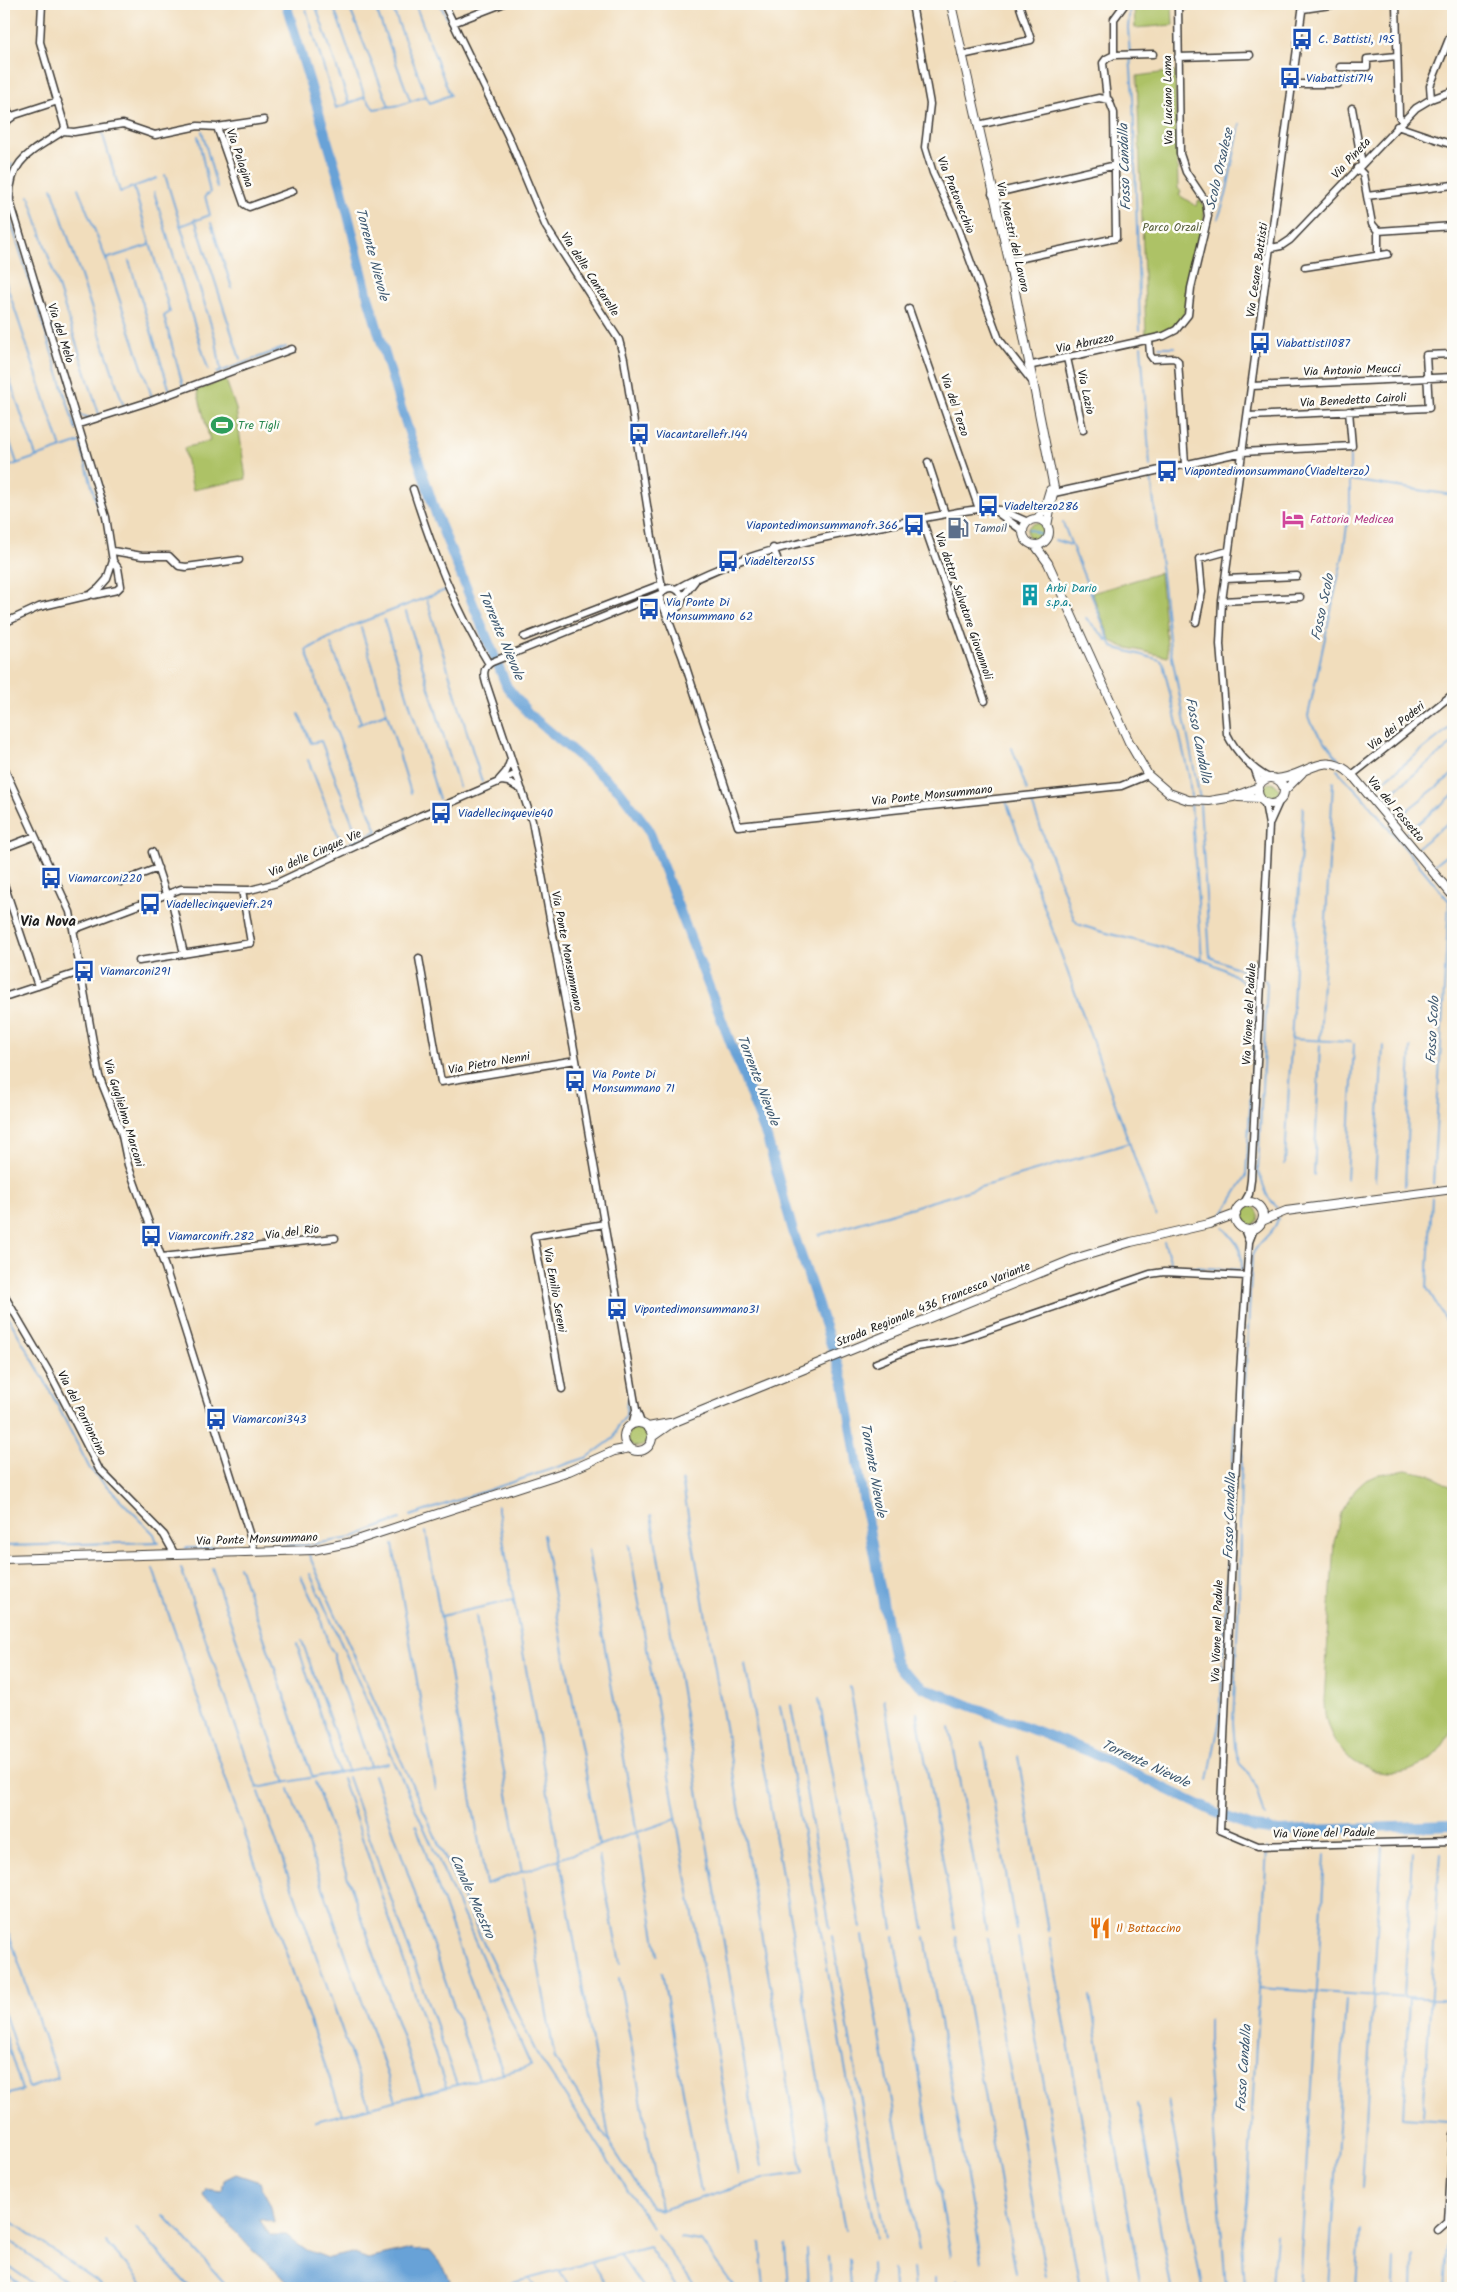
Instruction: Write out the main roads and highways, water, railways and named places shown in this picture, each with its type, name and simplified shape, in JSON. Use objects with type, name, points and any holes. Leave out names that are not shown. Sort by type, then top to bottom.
[{"type":"main road","name":"Via Maestri del Lavoro","points":[[951,4],[1008,261],[1051,476],[1054,493],[1047,526]]},
{"type":"main road","points":[[1051,476],[1049,498],[1044,510],[1037,519],[1028,522],[1023,531],[1025,539],[1035,545],[1048,563],[1129,742],[1148,775],[1175,796],[1197,801],[1233,797],[1273,778],[1282,784],[1284,791]]},
{"type":"main road","points":[[1037,519],[1047,526],[1048,534],[1044,542],[1048,563]]},
{"type":"main road","points":[[1035,545],[1044,542]]},
{"type":"main road","name":"Via del Fossetto","points":[[1273,778],[1320,764],[1331,763],[1344,768],[1352,775],[1453,896]]},
{"type":"main road","points":[[1233,797],[1272,804],[1279,802],[1290,783],[1307,769]]},
{"type":"main road","points":[[1259,785],[1262,801]]},
{"type":"main road","points":[[1241,1226],[1236,1214],[1238,1208],[1244,1203],[1253,1203],[1260,1208],[1286,1211],[1453,1189]]},
{"type":"main road","points":[[1260,1208],[1262,1221]]},
{"type":"main road","points":[[1209,1224],[1241,1226],[1254,1229],[1262,1221],[1286,1211]]},
{"type":"main road","points":[[1209,1224],[1236,1214]]},
{"type":"main road","name":"Strada Regionale 436 Francesca Variante","points":[[672,1423],[1074,1260],[1131,1242],[1209,1224]]},
{"type":"main road","points":[[614,1451],[625,1439],[627,1429],[632,1424],[672,1423]]},
{"type":"main road","points":[[614,1451],[630,1448],[636,1450],[645,1449],[651,1442],[652,1437],[672,1423]]},
{"type":"main road","points":[[644,1425],[652,1437]]},
{"type":"main road","points":[[625,1439],[630,1448]]},
{"type":"main road","name":"Via Ponte Monsummano","points":[[4,1559],[313,1550],[348,1544],[560,1474],[614,1451]]},
{"type":"water","points":[[236,2174],[260,2182],[271,2207],[274,2222],[259,2219],[270,2235],[286,2235],[307,2250],[328,2258],[352,2253],[368,2259],[411,2249],[430,2251],[445,2269],[452,2286],[447,2288],[295,2288],[252,2250],[203,2196],[206,2189],[222,2191],[224,2180]]},
{"type":"waterway","name":"Torrente Nievole","points":[[286,4],[341,186],[368,297],[401,408],[436,514],[507,687],[529,714],[619,790],[648,828],[767,1138],[793,1231],[844,1383],[863,1498],[894,1659],[901,1670],[924,1688],[1088,1751],[1210,1810],[1254,1828],[1279,1831],[1453,1825]]},
{"type":"waterway","points":[[315,4],[349,103]]},
{"type":"waterway","points":[[348,4],[389,106]]},
{"type":"waterway","points":[[374,4],[410,100]]},
{"type":"waterway","points":[[391,4],[426,95]]},
{"type":"waterway","points":[[306,9],[336,108],[365,97],[374,109],[400,105],[426,96],[430,103],[450,95],[415,4]]},
{"type":"waterway","points":[[440,4],[450,24]]},
{"type":"waterway","name":"Fosso Candalla","points":[[1130,4],[1128,28],[1133,97],[1140,330]]},
{"type":"waterway","points":[[333,5],[365,97]]},
{"type":"waterway","name":"Scolo Orsalese","points":[[1218,219],[1226,195],[1240,124]]},
{"type":"waterway","points":[[202,131],[217,188]]},
{"type":"waterway","points":[[102,132],[120,192],[157,178]]},
{"type":"waterway","points":[[180,226],[210,215],[205,196],[210,193],[198,136]]},
{"type":"waterway","points":[[12,164],[5,186],[5,203],[76,430]]},
{"type":"waterway","points":[[165,175],[216,341],[221,372]]},
{"type":"waterway","points":[[52,188],[124,407]]},
{"type":"waterway","points":[[78,188],[106,259],[152,397]]},
{"type":"waterway","points":[[134,188],[170,312],[164,316],[183,386]]},
{"type":"waterway","points":[[154,192],[208,369]]},
{"type":"waterway","points":[[29,196],[99,414]]},
{"type":"waterway","points":[[195,219],[240,359]]},
{"type":"waterway","points":[[211,223],[232,288]]},
{"type":"waterway","points":[[106,259],[149,245]]},
{"type":"waterway","points":[[129,261],[170,391]]},
{"type":"waterway","points":[[4,277],[61,448]]},
{"type":"waterway","points":[[48,316],[80,415],[90,418]]},
{"type":"waterway","name":"Fosso Candalla","points":[[1141,346],[1150,466]]},
{"type":"waterway","points":[[217,373],[286,347]]},
{"type":"waterway","name":"Scolo Orsalese","points":[[1159,347],[1175,347]]},
{"type":"waterway","points":[[4,364],[36,456]]},
{"type":"waterway","points":[[4,425],[17,463]]},
{"type":"waterway","points":[[4,468],[80,442]]},
{"type":"waterway","points":[[81,446],[98,509]]},
{"type":"waterway","name":"Fosso Scolo","points":[[1340,761],[1311,724],[1308,716],[1343,555],[1350,503],[1350,449]]},
{"type":"waterway","name":"Fosso Candalla","points":[[1151,476],[1170,647],[1200,799]]},
{"type":"waterway","points":[[1350,480],[1453,495]]},
{"type":"waterway","points":[[1011,505],[1014,512]]},
{"type":"waterway","points":[[1063,523],[1112,647],[1160,660],[1163,663],[1189,776],[1191,797]]},
{"type":"waterway","points":[[1029,529],[1043,535]]},
{"type":"waterway","points":[[1055,540],[1071,545]]},
{"type":"waterway","points":[[326,854],[377,831],[320,692],[306,650],[354,625],[446,590]]},
{"type":"waterway","points":[[427,600],[482,782]]},
{"type":"waterway","points":[[406,612],[459,787]]},
{"type":"waterway","points":[[1086,618],[1108,641]]},
{"type":"waterway","points":[[384,620],[439,799]]},
{"type":"waterway","points":[[361,628],[411,793]]},
{"type":"waterway","points":[[331,644],[361,722]]},
{"type":"waterway","points":[[357,725],[387,713]]},
{"type":"waterway","points":[[299,714],[311,743],[321,741],[358,837]]},
{"type":"waterway","points":[[1371,791],[1453,725]]},
{"type":"waterway","points":[[1380,802],[1453,743]]},
{"type":"waterway","points":[[1012,748],[1027,790]]},
{"type":"waterway","points":[[308,760],[342,845]]},
{"type":"waterway","name":"Fosso Scolo","points":[[1337,770],[1361,795],[1449,901],[1433,1184]]},
{"type":"waterway","points":[[1395,820],[1453,774]]},
{"type":"waterway","points":[[1320,1040],[1333,782]]},
{"type":"waterway","points":[[1406,833],[1453,795]]},
{"type":"waterway","points":[[1030,798],[1074,919],[1078,924],[1194,957],[1235,976],[1248,988]]},
{"type":"waterway","points":[[1006,801],[1156,1217]]},
{"type":"waterway","points":[[1191,802],[1202,960]]},
{"type":"waterway","name":"Fosso Candalla","points":[[1200,804],[1210,957],[1259,977]]},
{"type":"waterway","points":[[1285,1164],[1303,807]]},
{"type":"waterway","points":[[1418,847],[1453,819]]},
{"type":"waterway","points":[[1434,865],[1453,850]]},
{"type":"waterway","points":[[1446,879],[1453,874]]},
{"type":"waterway","name":"Fosso Candalla","points":[[1265,980],[1267,984],[1258,1171],[1268,1197],[1277,1207]]},
{"type":"waterway","points":[[1221,1217],[1246,1176],[1256,1006],[1254,995]]},
{"type":"waterway","points":[[1291,1039],[1351,1042]]},
{"type":"waterway","points":[[1347,1179],[1354,1044]]},
{"type":"waterway","points":[[1314,1175],[1320,1045]]},
{"type":"waterway","points":[[1375,1181],[1383,1046]]},
{"type":"waterway","points":[[1405,1186],[1411,1048]]},
{"type":"waterway","points":[[819,1235],[1129,1143]]},
{"type":"waterway","points":[[1453,1165],[1451,1173],[1453,1174]]},
{"type":"waterway","name":"Fosso Scolo","points":[[1432,1198],[1427,1288],[1453,1332]]},
{"type":"waterway","name":"Fosso Candalla","points":[[1265,1816],[1257,1788],[1249,1774],[1240,1765],[1235,1747],[1233,1722],[1239,1598],[1241,1463],[1252,1256],[1254,1251],[1274,1228],[1278,1218]]},
{"type":"waterway","points":[[1223,1227],[1238,1246],[1242,1270]]},
{"type":"waterway","points":[[1164,1242],[1172,1266],[1242,1270]]},
{"type":"waterway","points":[[1238,1359],[1242,1279]]},
{"type":"waterway","points":[[1445,1318],[1453,1308]]},
{"type":"waterway","points":[[4,1310],[45,1381],[90,1469],[154,1534],[157,1542]]},
{"type":"waterway","points":[[410,1516],[588,1457],[614,1438],[618,1426],[626,1416],[627,1400],[630,1395]]},
{"type":"waterway","points":[[1208,1780],[1220,1719],[1235,1418]]},
{"type":"waterway","points":[[523,1879],[555,2059],[651,2207],[661,2210],[766,2178],[803,2173],[682,1480]]},
{"type":"waterway","points":[[497,1505],[610,2143]]},
{"type":"waterway","points":[[651,1515],[762,2166]]},
{"type":"waterway","points":[[269,1546],[307,1545],[351,1538],[400,1519]]},
{"type":"waterway","points":[[426,1532],[486,1884],[676,1819]]},
{"type":"waterway","points":[[543,1535],[599,1846]]},
{"type":"waterway","points":[[4,1546],[159,1542]]},
{"type":"waterway","points":[[393,1545],[436,1789]]},
{"type":"waterway","points":[[629,1545],[738,2175]]},
{"type":"waterway","points":[[185,1548],[241,1547]]},
{"type":"waterway","points":[[588,1550],[658,1955]]},
{"type":"waterway","name":"Canale Maestro","points":[[309,1555],[480,1936],[536,2052],[653,2228]]},
{"type":"waterway","points":[[239,1566],[313,1778]]},
{"type":"waterway","points":[[181,1568],[257,1788],[388,1763]]},
{"type":"waterway","points":[[212,1568],[286,1783]]},
{"type":"waterway","points":[[153,1569],[342,2114]]},
{"type":"waterway","points":[[310,1574],[531,2066],[316,2121]]},
{"type":"waterway","points":[[301,1577],[319,1614],[329,1646],[334,1653],[334,1659],[370,1766]]},
{"type":"waterway","points":[[441,1616],[514,1600]]},
{"type":"waterway","points":[[476,1616],[522,1872]]},
{"type":"waterway","points":[[302,1641],[348,1771]]},
{"type":"waterway","points":[[297,1644],[339,1773]]},
{"type":"waterway","points":[[745,1664],[845,2231]]},
{"type":"waterway","points":[[850,1687],[893,1929]]},
{"type":"waterway","points":[[819,1699],[861,1928]]},
{"type":"waterway","points":[[884,1699],[924,1929]]},
{"type":"waterway","points":[[791,1705],[830,1928]]},
{"type":"waterway","points":[[780,1706],[876,2238]]},
{"type":"waterway","points":[[917,1713],[955,1929]]},
{"type":"waterway","points":[[950,1728],[986,1930]]},
{"type":"waterway","points":[[983,1742],[1016,1930]]},
{"type":"waterway","points":[[1018,1756],[1048,1931]]},
{"type":"waterway","points":[[374,1775],[479,2079]]},
{"type":"waterway","points":[[348,1777],[457,2085]]},
{"type":"waterway","points":[[342,1778],[446,2087]]},
{"type":"waterway","points":[[315,1782],[422,2094]]},
{"type":"waterway","points":[[289,1789],[396,2100]]},
{"type":"waterway","points":[[259,1792],[369,2107]]},
{"type":"waterway","name":"Fosso Candalla","points":[[1268,1824],[1269,1836]]},
{"type":"waterway","points":[[416,1825],[503,2073]]},
{"type":"waterway","points":[[1362,2188],[1382,1847]]},
{"type":"waterway","name":"Fosso Candalla","points":[[1245,2288],[1242,2240],[1247,2203],[1267,1848]]},
{"type":"waterway","points":[[1404,1997],[1412,1853]]},
{"type":"waterway","points":[[1423,2116],[1440,1853]]},
{"type":"waterway","points":[[1299,2288],[1325,1855]]},
{"type":"waterway","points":[[599,1856],[620,1963]]},
{"type":"waterway","points":[[4,1919],[58,2078],[29,2088],[4,2012]]},
{"type":"waterway","points":[[832,1936],[885,2238]]},
{"type":"waterway","points":[[862,1936],[919,2250]]},
{"type":"waterway","points":[[894,1936],[951,2256]]},
{"type":"waterway","points":[[925,1937],[982,2262]]},
{"type":"waterway","points":[[956,1937],[1016,2273]]},
{"type":"waterway","points":[[987,1938],[1046,2276]]},
{"type":"waterway","points":[[1018,1938],[1079,2282]]},
{"type":"waterway","points":[[1050,1939],[1111,2288]]},
{"type":"waterway","points":[[662,1972],[701,2192]]},
{"type":"waterway","points":[[619,1978],[661,2209]]},
{"type":"waterway","points":[[1259,1988],[1453,2001]]},
{"type":"waterway","points":[[1090,1996],[1141,2288]]},
{"type":"waterway","points":[[1409,1998],[1403,2118],[1448,2121]]},
{"type":"waterway","points":[[1328,2288],[1346,1999]]},
{"type":"waterway","points":[[1208,2020],[1208,2057],[1226,2288]]},
{"type":"waterway","points":[[4,2033],[22,2090],[4,2096]]},
{"type":"waterway","points":[[1168,2100],[1202,2288]]},
{"type":"waterway","points":[[1138,2104],[1171,2288]]},
{"type":"waterway","points":[[164,2215],[229,2288]]},
{"type":"waterway","points":[[4,2216],[106,2288]]},
{"type":"waterway","points":[[1444,2288],[1449,2224]]},
{"type":"waterway","points":[[136,2228],[190,2288]]},
{"type":"waterway","points":[[1356,2288],[1360,2231]]},
{"type":"waterway","name":"Canale Maestro","points":[[657,2234],[696,2288]]},
{"type":"waterway","points":[[1272,2288],[1276,2234]]},
{"type":"waterway","points":[[4,2237],[75,2288]]},
{"type":"waterway","points":[[680,2238],[701,2241],[735,2288]]},
{"type":"waterway","points":[[106,2242],[147,2288]]},
{"type":"waterway","points":[[760,2243],[764,2288]]},
{"type":"waterway","points":[[785,2245],[788,2288]]},
{"type":"waterway","points":[[493,2288],[649,2247],[677,2288]]},
{"type":"waterway","points":[[806,2250],[808,2288]]},
{"type":"waterway","points":[[620,2255],[643,2288]]},
{"type":"waterway","points":[[829,2255],[831,2288]]},
{"type":"waterway","points":[[1412,2288],[1413,2257]]},
{"type":"waterway","points":[[849,2259],[851,2288]]},
{"type":"waterway","points":[[1393,2288],[1394,2259]]},
{"type":"waterway","points":[[591,2262],[608,2288]]},
{"type":"waterway","points":[[4,2263],[39,2288]]},
{"type":"waterway","points":[[871,2263],[872,2288]]},
{"type":"waterway","points":[[893,2269],[894,2288]]},
{"type":"waterway","points":[[912,2269],[914,2288]]},
{"type":"waterway","points":[[559,2271],[571,2288]]},
{"type":"waterway","points":[[4,2272],[25,2288]]},
{"type":"waterway","points":[[935,2277],[935,2288]]},
{"type":"waterway","points":[[529,2279],[536,2288]]},
{"type":"waterway","points":[[957,2280],[957,2288]]},
{"type":"place","name":"C. Battisti, 195","points":[[1302,39]]},
{"type":"place","name":"Viabattisti714","points":[[1290,78]]},
{"type":"place","name":"Viabattisti1087","points":[[1260,343]]},
{"type":"place","name":"Tre Tigli","points":[[222,425]]},
{"type":"place","name":"Viacantarellefr.144","points":[[639,434]]},
{"type":"place","name":"Viapontedimonsummano(Viadelterzo)","points":[[1167,471]]},
{"type":"place","name":"Viadelterzo286","points":[[988,506]]},
{"type":"place","name":"Fattoria Medicea","points":[[1293,519]]},
{"type":"place","name":"Viapontedimonsummanofr.366","points":[[914,525]]},
{"type":"place","name":"Tamoil","points":[[958,528]]},
{"type":"place","name":"Viadelterzo155","points":[[728,561]]},
{"type":"place","name":"Arbi Dario s.p.a.","points":[[1030,595]]},
{"type":"place","name":"Via Ponte Di Monsummano 62","points":[[649,609]]},
{"type":"place","name":"Viadellecinquevie40","points":[[441,813]]},
{"type":"place","name":"Viamarconi220","points":[[51,878]]},
{"type":"place","name":"Viadellecinqueviefr.29","points":[[150,904]]},
{"type":"place","name":"Viamarconi291","points":[[84,971]]},
{"type":"place","name":"Via Ponte Di Monsummano 71","points":[[575,1081]]},
{"type":"place","name":"Viamarconifr.282","points":[[151,1236]]},
{"type":"place","name":"Vipontedimonsummano31","points":[[617,1309]]},
{"type":"place","name":"Viamarconi343","points":[[216,1419]]},
{"type":"place","name":"Il Bottaccino","points":[[1100,1928]]},
{"type":"district","name":"Via Nova","points":[[48,921]]},
{"type":"park label","name":"Parco Orzali","points":[[1172,227]]}]
